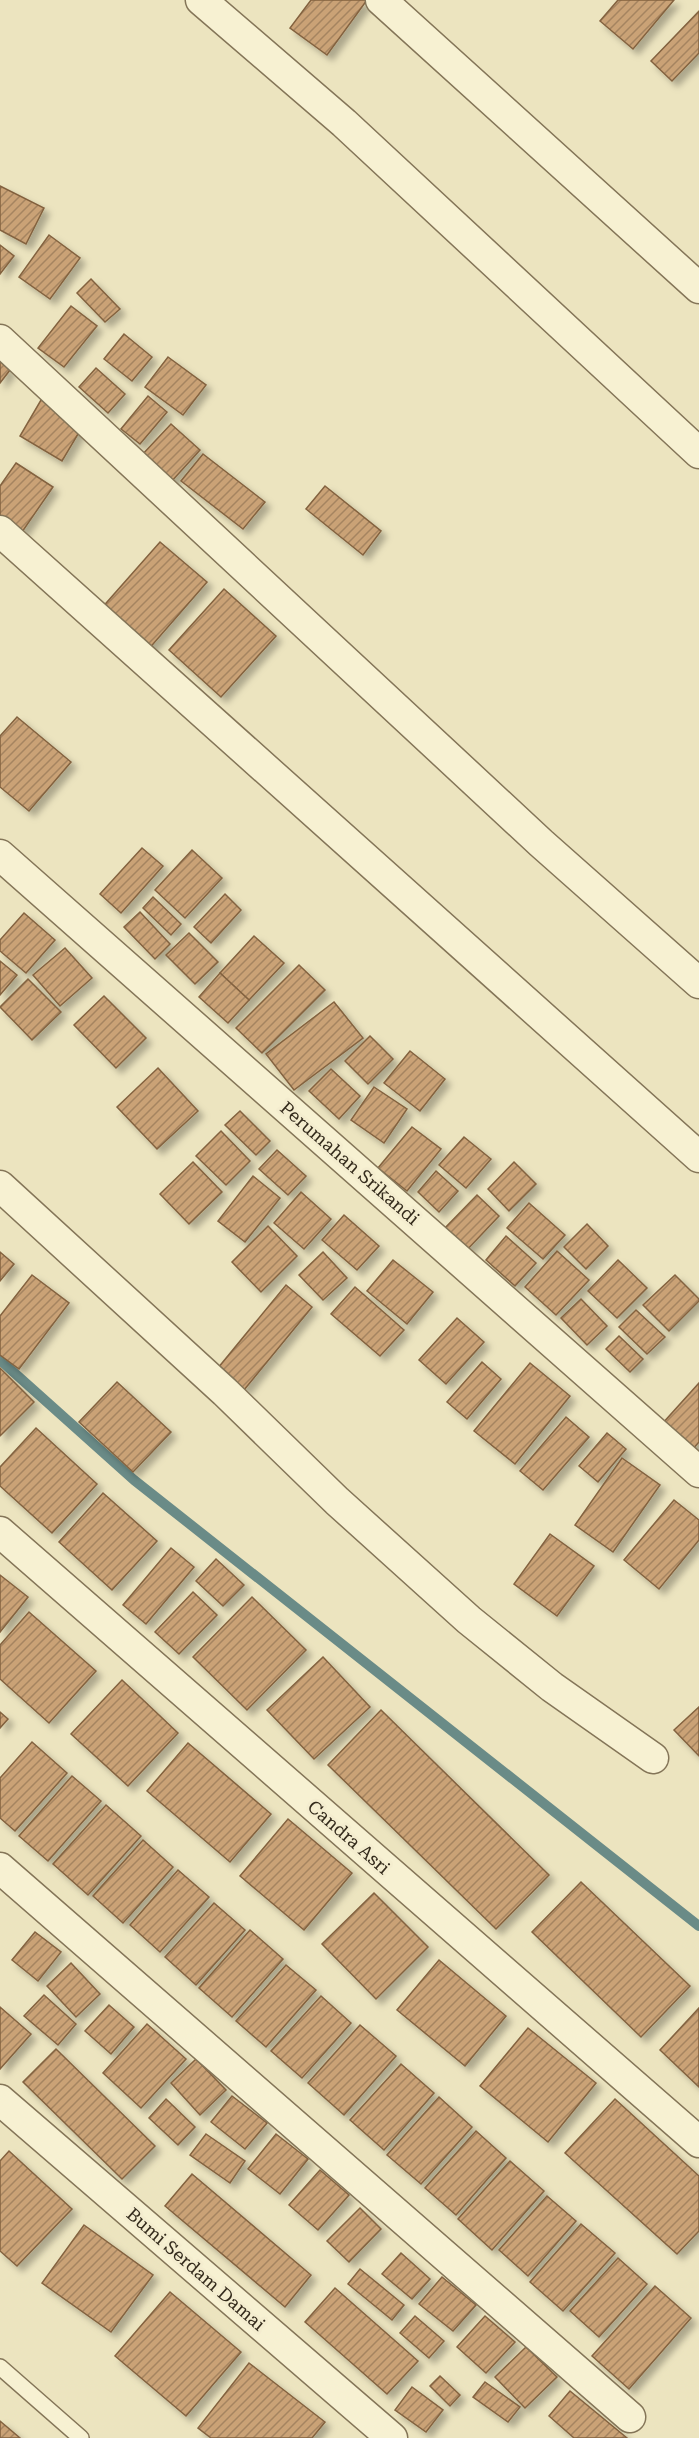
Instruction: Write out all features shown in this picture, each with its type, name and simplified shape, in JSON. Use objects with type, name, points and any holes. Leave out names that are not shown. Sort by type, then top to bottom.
[{"type":"street","points":[[201,0],[345,123],[699,453]]},
{"type":"street","points":[[381,0],[699,288]]},
{"type":"street","points":[[0,339],[541,843],[699,983]]},
{"type":"street","points":[[0,531],[699,1157]]},
{"type":"street","name":"Perumahan Srikandi","points":[[0,855],[699,1472]]},
{"type":"street","points":[[0,1186],[225,1392],[337,1501],[469,1620],[552,1687],[652,1758]]},
{"type":"street","name":"Candra Asri","points":[[0,1532],[699,2142]]},
{"type":"street","points":[[0,1868],[630,2417]]},
{"type":"street","name":"Bumi Serdam Damai","points":[[0,2100],[392,2438]]},
{"type":"lane","points":[[0,2367],[81,2438]]},
{"type":"building","points":[[311,0],[367,0],[327,55],[290,28]]},
{"type":"building","points":[[618,0],[674,0],[633,49],[600,21]]},
{"type":"building","points":[[699,11],[699,53],[672,81],[651,61]]},
{"type":"building","points":[[0,186],[44,208],[26,244],[0,230]]},
{"type":"building","points":[[49,235],[80,258],[50,299],[19,277]]},
{"type":"building","points":[[0,245],[14,256],[0,274]]},
{"type":"building","points":[[91,279],[120,309],[105,322],[77,293]]},
{"type":"building","points":[[71,306],[97,326],[64,367],[38,348]]},
{"type":"building","points":[[124,334],[152,357],[132,381],[104,359]]},
{"type":"building","points":[[168,357],[206,385],[183,415],[145,387]]},
{"type":"building","points":[[0,361],[10,370],[0,383]]},
{"type":"building","points":[[96,368],[125,394],[108,413],[79,387]]},
{"type":"building","points":[[148,396],[167,412],[140,444],[121,429]]},
{"type":"building","points":[[41,400],[84,424],[62,461],[20,436]]},
{"type":"building","points":[[171,424],[200,450],[171,482],[141,456]]},
{"type":"building","points":[[203,454],[265,502],[243,529],[181,481]]},
{"type":"building","points":[[16,463],[53,487],[22,532],[0,517],[0,486]]},
{"type":"building","points":[[325,486],[381,531],[363,555],[306,509]]},
{"type":"building","points":[[160,542],[207,582],[147,651],[100,610]]},
{"type":"building","points":[[224,589],[276,636],[221,697],[169,650]]},
{"type":"building","points":[[17,717],[71,762],[29,811],[0,787],[0,736]]},
{"type":"building","points":[[142,848],[163,866],[121,913],[100,894]]},
{"type":"building","points":[[192,850],[222,878],[185,918],[155,890]]},
{"type":"building","points":[[225,894],[241,910],[211,943],[194,927]]},
{"type":"building","points":[[153,897],[181,924],[171,935],[143,908]]},
{"type":"building","points":[[140,912],[170,944],[155,959],[124,927]]},
{"type":"building","points":[[24,913],[55,940],[26,973],[0,951],[0,940]]},
{"type":"building","points":[[189,933],[218,962],[195,984],[166,955]]},
{"type":"building","points":[[254,936],[284,963],[249,1000],[220,973]]},
{"type":"building","points":[[65,948],[92,978],[60,1006],[33,975]]},
{"type":"building","points":[[0,961],[17,975],[0,995]]},
{"type":"building","points":[[299,965],[325,990],[262,1053],[236,1028]]},
{"type":"building","points":[[220,973],[249,1000],[228,1023],[199,997]]},
{"type":"building","points":[[28,979],[61,1012],[32,1040],[0,1007]]},
{"type":"building","points":[[104,996],[146,1038],[116,1068],[74,1025]]},
{"type":"building","points":[[334,1002],[363,1038],[294,1090],[266,1054]]},
{"type":"building","points":[[370,1036],[393,1059],[368,1084],[345,1061]]},
{"type":"building","points":[[410,1051],[445,1079],[420,1111],[384,1083]]},
{"type":"building","points":[[158,1068],[198,1111],[157,1149],[117,1107]]},
{"type":"building","points":[[331,1069],[360,1096],[339,1119],[309,1091]]},
{"type":"building","points":[[374,1087],[407,1109],[384,1143],[351,1120]]},
{"type":"building","points":[[240,1111],[270,1141],[256,1155],[225,1125]]},
{"type":"building","points":[[412,1127],[441,1149],[407,1191],[378,1168]]},
{"type":"building","points":[[221,1131],[250,1161],[226,1185],[196,1156]]},
{"type":"building","points":[[464,1137],[491,1159],[466,1188],[439,1165]]},
{"type":"building","points":[[277,1150],[306,1176],[288,1195],[259,1169]]},
{"type":"building","points":[[193,1162],[222,1192],[189,1224],[160,1194]]},
{"type":"building","points":[[514,1162],[536,1184],[509,1211],[488,1189]]},
{"type":"building","points":[[436,1171],[458,1191],[439,1212],[418,1192]]},
{"type":"building","points":[[253,1176],[280,1198],[245,1242],[218,1221]]},
{"type":"building","points":[[301,1192],[331,1219],[304,1249],[274,1223]]},
{"type":"building","points":[[477,1195],[499,1216],[465,1252],[442,1231]]},
{"type":"building","points":[[529,1203],[565,1235],[543,1259],[507,1228]]},
{"type":"building","points":[[344,1215],[379,1246],[357,1270],[322,1240]]},
{"type":"building","points":[[587,1224],[608,1246],[586,1269],[564,1247]]},
{"type":"building","points":[[268,1226],[297,1256],[261,1292],[232,1262]]},
{"type":"building","points":[[506,1236],[536,1263],[515,1286],[486,1260]]},
{"type":"building","points":[[557,1251],[589,1280],[556,1315],[525,1287]]},
{"type":"building","points":[[0,1252],[14,1264],[0,1281]]},
{"type":"building","points":[[323,1252],[347,1278],[323,1300],[299,1275]]},
{"type":"building","points":[[393,1260],[433,1292],[407,1324],[367,1291]]},
{"type":"building","points":[[618,1260],[647,1288],[617,1318],[588,1291]]},
{"type":"building","points":[[32,1275],[69,1303],[19,1369],[0,1355],[0,1316]]},
{"type":"building","points":[[675,1275],[699,1301],[669,1331],[643,1305]]},
{"type":"building","points":[[286,1285],[312,1307],[244,1390],[218,1368]]},
{"type":"building","points":[[355,1287],[404,1330],[380,1356],[331,1314]]},
{"type":"building","points":[[581,1299],[607,1326],[587,1345],[561,1318]]},
{"type":"building","points":[[636,1310],[665,1337],[647,1354],[619,1327]]},
{"type":"building","points":[[457,1318],[484,1342],[446,1384],[419,1360]]},
{"type":"building","points":[[619,1336],[643,1359],[630,1372],[606,1349]]},
{"type":"building","points":[[482,1362],[501,1379],[467,1419],[447,1402]]},
{"type":"building","points":[[530,1363],[570,1396],[515,1464],[474,1431]]},
{"type":"building","points":[[0,1368],[34,1402],[0,1436]]},
{"type":"building","points":[[117,1382],[171,1432],[133,1472],[79,1422]]},
{"type":"building","points":[[699,1383],[699,1442],[692,1450],[662,1424]]},
{"type":"building","points":[[566,1417],[589,1437],[543,1490],[520,1471]]},
{"type":"building","points":[[36,1428],[97,1484],[52,1533],[0,1486],[0,1467]]},
{"type":"building","points":[[607,1433],[626,1449],[598,1482],[579,1466]]},
{"type":"building","points":[[622,1458],[660,1485],[613,1552],[575,1525]]},
{"type":"building","points":[[103,1493],[157,1541],[112,1590],[59,1542]]},
{"type":"building","points":[[674,1500],[699,1520],[699,1540],[659,1589],[624,1560]]},
{"type":"building","points":[[550,1534],[594,1566],[557,1616],[514,1584]]},
{"type":"building","points":[[171,1548],[194,1567],[146,1624],[123,1605]]},
{"type":"building","points":[[216,1559],[244,1585],[223,1606],[196,1581]]},
{"type":"building","points":[[0,1575],[28,1597],[0,1632]]},
{"type":"building","points":[[193,1592],[217,1615],[179,1654],[155,1632]]},
{"type":"building","points":[[252,1597],[306,1650],[247,1710],[193,1657]]},
{"type":"building","points":[[29,1612],[96,1671],[49,1723],[0,1679],[0,1645]]},
{"type":"building","points":[[323,1657],[370,1707],[314,1759],[267,1710]]},
{"type":"building","points":[[122,1680],[178,1733],[128,1786],[71,1734]]},
{"type":"building","points":[[699,1707],[699,1756],[674,1730]]},
{"type":"building","points":[[381,1710],[549,1875],[496,1929],[328,1765]]},
{"type":"building","points":[[0,1712],[8,1719],[0,1728]]},
{"type":"building","points":[[32,1742],[67,1773],[15,1831],[0,1818],[0,1778]]},
{"type":"building","points":[[188,1743],[271,1814],[230,1862],[147,1791]]},
{"type":"building","points":[[72,1776],[101,1801],[48,1861],[19,1836]]},
{"type":"building","points":[[106,1805],[141,1836],[88,1895],[53,1864]]},
{"type":"building","points":[[288,1819],[352,1873],[304,1930],[240,1876]]},
{"type":"building","points":[[143,1840],[173,1867],[123,1923],[93,1896]]},
{"type":"building","points":[[178,1870],[209,1897],[160,1952],[130,1925]]},
{"type":"building","points":[[581,1882],[690,1986],[641,2037],[532,1932]]},
{"type":"building","points":[[374,1893],[428,1947],[376,1999],[322,1944]]},
{"type":"building","points":[[214,1903],[245,1930],[196,1985],[165,1957]]},
{"type":"building","points":[[250,1930],[283,1959],[232,2017],[199,1988]]},
{"type":"building","points":[[35,1932],[61,1952],[38,1981],[12,1960]]},
{"type":"building","points":[[439,1960],[506,2016],[465,2066],[397,2010]]},
{"type":"building","points":[[71,1963],[100,1994],[76,2017],[47,1986]]},
{"type":"building","points":[[286,1965],[316,1990],[266,2047],[236,2021]]},
{"type":"building","points":[[44,1995],[76,2024],[58,2045],[24,2016]]},
{"type":"building","points":[[321,1996],[351,2023],[302,2078],[271,2051]]},
{"type":"building","points":[[109,2005],[134,2027],[111,2054],[85,2031]]},
{"type":"building","points":[[0,2007],[31,2034],[0,2069]]},
{"type":"building","points":[[699,2008],[699,2087],[660,2050]]},
{"type":"building","points":[[147,2024],[186,2059],[141,2108],[103,2073]]},
{"type":"building","points":[[360,2025],[396,2056],[344,2115],[308,2083]]},
{"type":"building","points":[[528,2028],[596,2083],[548,2142],[480,2086]]},
{"type":"building","points":[[56,2049],[155,2146],[122,2179],[23,2082]]},
{"type":"building","points":[[196,2059],[226,2090],[200,2115],[171,2083]]},
{"type":"building","points":[[401,2064],[434,2093],[384,2150],[350,2120]]},
{"type":"building","points":[[232,2096],[267,2123],[245,2149],[211,2122]]},
{"type":"building","points":[[439,2097],[472,2127],[421,2184],[387,2155]]},
{"type":"building","points":[[166,2099],[195,2127],[178,2145],[149,2118]]},
{"type":"building","points":[[615,2099],[699,2176],[699,2231],[677,2254],[565,2153]]},
{"type":"building","points":[[476,2131],[506,2158],[456,2215],[425,2188]]},
{"type":"building","points":[[206,2134],[245,2161],[230,2183],[190,2155]]},
{"type":"building","points":[[276,2134],[308,2159],[280,2194],[248,2169]]},
{"type":"building","points":[[9,2151],[72,2209],[17,2266],[0,2251],[0,2161]]},
{"type":"building","points":[[510,2161],[544,2191],[492,2250],[458,2219]]},
{"type":"building","points":[[320,2170],[349,2195],[318,2230],[289,2205]]},
{"type":"building","points":[[192,2174],[311,2275],[285,2307],[165,2206]]},
{"type":"building","points":[[547,2196],[576,2221],[528,2276],[499,2250]]},
{"type":"building","points":[[360,2208],[381,2229],[349,2262],[327,2241]]},
{"type":"building","points":[[581,2224],[615,2253],[563,2311],[530,2282]]},
{"type":"building","points":[[84,2225],[153,2275],[111,2332],[42,2283]]},
{"type":"building","points":[[401,2253],[430,2279],[412,2299],[382,2274]]},
{"type":"building","points":[[618,2258],[647,2284],[599,2337],[570,2311]]},
{"type":"building","points":[[360,2269],[404,2305],[392,2320],[348,2284]]},
{"type":"building","points":[[442,2277],[476,2305],[453,2331],[419,2304]]},
{"type":"building","points":[[655,2286],[691,2318],[629,2389],[592,2356]]},
{"type":"building","points":[[335,2288],[418,2361],[387,2394],[305,2322]]},
{"type":"building","points":[[170,2292],[241,2352],[186,2416],[115,2356]]},
{"type":"building","points":[[415,2316],[444,2341],[429,2358],[400,2333]]},
{"type":"building","points":[[485,2316],[515,2342],[486,2373],[457,2347]]},
{"type":"building","points":[[526,2347],[557,2377],[525,2408],[495,2377]]},
{"type":"building","points":[[249,2363],[325,2422],[312,2438],[211,2438],[198,2428]]},
{"type":"building","points":[[440,2376],[460,2395],[450,2406],[430,2386]]},
{"type":"building","points":[[485,2382],[520,2407],[508,2422],[473,2397]]},
{"type":"building","points":[[412,2387],[443,2410],[426,2432],[395,2410]]},
{"type":"building","points":[[570,2391],[627,2438],[574,2438],[549,2416]]},
{"type":"building","points":[[0,2421],[20,2438],[0,2438]]},
{"type":"waterway","points":[[0,1360],[134,1480],[699,1926]]}]
